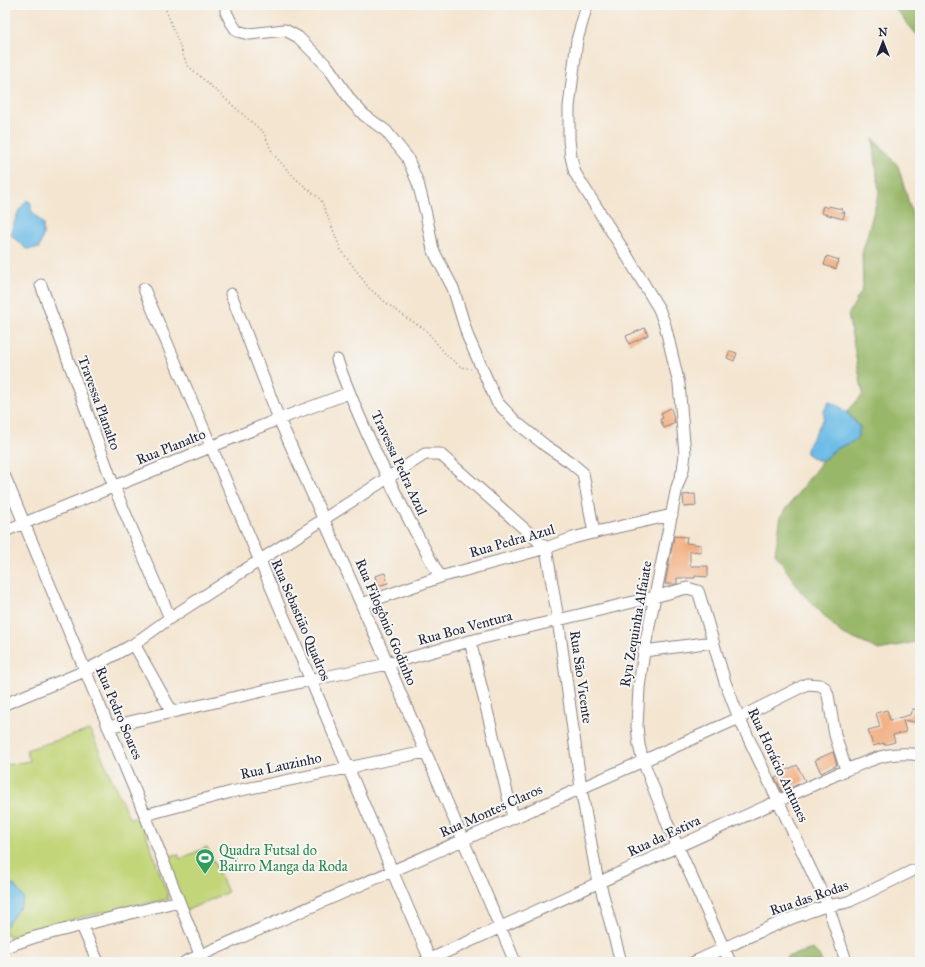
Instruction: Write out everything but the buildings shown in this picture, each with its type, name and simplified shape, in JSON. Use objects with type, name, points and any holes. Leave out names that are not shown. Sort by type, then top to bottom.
[{"type":"street","points":[[226,5],[226,12],[237,30],[249,34],[284,30],[298,37],[328,67],[351,101],[364,115],[386,131],[407,158],[418,183],[433,250],[454,288],[468,337],[480,367],[497,402],[516,422],[583,473],[594,532]]},
{"type":"street","name":"Ryu Zequinha Alfaiate","points":[[587,5],[577,40],[569,106],[569,140],[571,157],[575,173],[627,256],[666,325],[679,384],[685,454],[683,470],[677,487],[644,651],[637,726],[639,745],[642,761],[730,962]]},
{"type":"street","name":"Travessa Planalto","points":[[41,285],[114,487],[170,618]]},
{"type":"street","name":"Rua Sebastião Quadros","points":[[144,289],[392,871],[428,961]]},
{"type":"street","name":"Rua Filogônio Godinho","points":[[231,294],[279,419],[312,496],[324,519],[362,604],[464,839],[515,962]]},
{"type":"street","name":"Travessa Pedra Azul","points":[[337,360],[349,393],[388,478],[414,531],[440,577]]},
{"type":"street","name":"Rua Planalto","points":[[5,531],[279,419],[349,393]]},
{"type":"street","points":[[5,704],[85,671],[134,644],[170,618],[425,454],[440,454],[445,457],[546,548]]},
{"type":"street","name":"Rua Pedro Soares","points":[[5,477],[145,815],[202,959]]},
{"type":"street","name":"Rua Pedra Azul","points":[[362,604],[440,577],[546,548],[573,538],[672,515]]},
{"type":"street","name":"Rua São Vicente","points":[[546,548],[558,619],[581,788],[598,884],[601,888],[621,962]]},
{"type":"street","name":"Rua Boa Ventura","points":[[108,727],[310,680],[388,664],[470,641],[687,588]]},
{"type":"street","name":"Rua Horácio Antunes","points":[[687,588],[698,591],[712,642],[739,718],[828,906],[845,958]]},
{"type":"street","points":[[470,641],[513,817]]},
{"type":"street","points":[[644,651],[712,642]]},
{"type":"street","points":[[134,644],[172,712]]},
{"type":"street","name":"Rua Montes Claros","points":[[185,962],[202,959],[392,871],[739,718],[807,684],[820,685],[825,688],[828,695],[835,735],[846,770]]},
{"type":"street","name":"Rua Lauzinho","points":[[145,815],[231,792],[425,752]]},
{"type":"street","name":"Rua da Estiva","points":[[428,961],[846,770],[892,754],[920,755]]},
{"type":"street","name":"Rua das Rodas","points":[[694,962],[745,937],[804,913],[828,906],[844,904],[912,871]]},
{"type":"street","points":[[5,947],[35,937],[178,901]]},
{"type":"street","points":[[82,926],[98,962]]},
{"type":"path","points":[[166,10],[187,65],[264,133],[273,154],[295,178],[321,200],[341,250],[369,288],[405,317],[426,328],[447,356],[461,367],[473,370],[480,367]]},
{"type":"green space","points":[[892,5],[920,5],[920,38],[917,35]]},
{"type":"green space","points":[[873,138],[898,166],[918,234],[920,295],[920,642],[879,650],[841,633],[801,592],[775,553],[781,516],[823,460],[836,449],[852,442],[860,427],[847,412],[863,394],[848,315],[863,288],[862,254],[879,193]]},
{"type":"green space","points":[[90,730],[129,818],[140,817],[169,899],[82,917],[11,936],[5,934],[5,927],[20,907],[14,885],[5,882],[5,765],[30,761],[26,750]]},
{"type":"green space","points":[[207,847],[228,892],[183,912],[162,858],[178,854],[180,859]]},
{"type":"green space","points":[[813,949],[819,955],[822,962],[788,962],[786,957]]},
{"type":"water","points":[[27,200],[31,203],[31,210],[43,224],[43,235],[39,248],[26,249],[10,234],[19,210]]},
{"type":"water","points":[[829,402],[843,409],[860,428],[857,438],[852,442],[836,449],[823,460],[816,460],[807,454],[807,447],[824,418],[824,411]]},
{"type":"water","points":[[5,882],[14,885],[24,898],[20,907],[5,927]]},
{"type":"place","name":"Quadra Futsal do Bairro Manga da Roda","points":[[205,875]]}]
